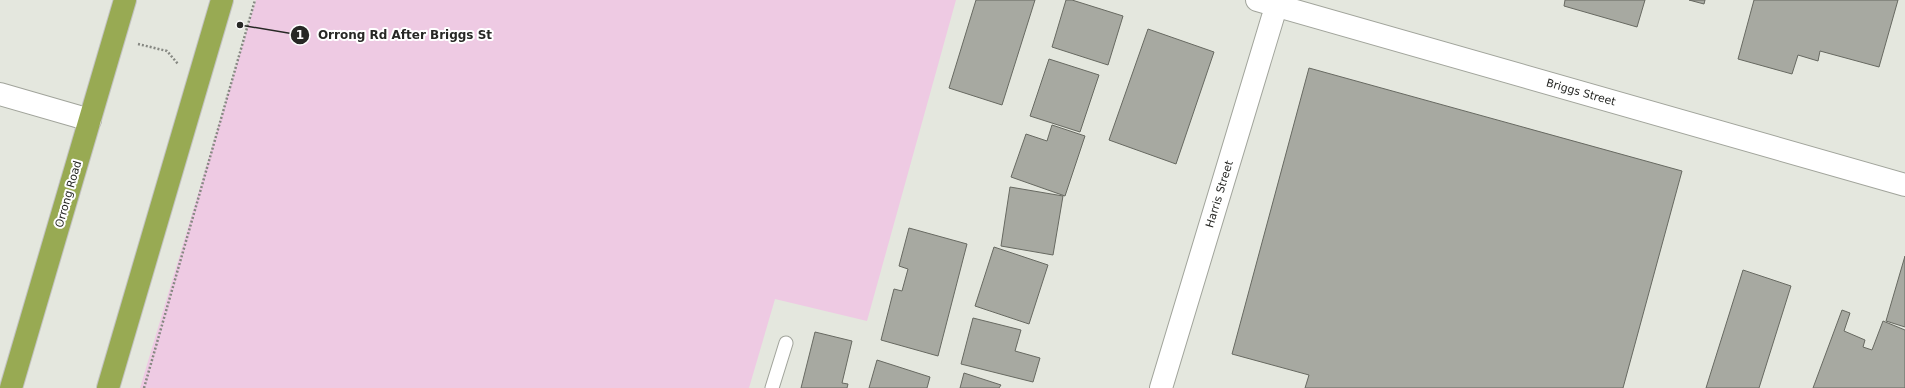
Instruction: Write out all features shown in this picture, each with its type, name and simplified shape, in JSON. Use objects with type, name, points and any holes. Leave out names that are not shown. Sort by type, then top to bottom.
[{"type":"highway","name":"Orrong Road","points":[[11,388],[125,0]]},
{"type":"highway","points":[[108,388],[222,0]]},
{"type":"street","name":"Briggs Street","points":[[1270,2],[1905,185]]},
{"type":"street","name":"Harris Street","points":[[1161,388],[1270,2]]},
{"type":"street","points":[[0,94],[90,120]]},
{"type":"lane","points":[[772,388],[786,343]]},
{"type":"path","points":[[144,388],[255,0]]},
{"type":"path","points":[[114,39],[167,51],[187,74],[230,87]]},
{"type":"shaded area","points":[[256,0],[956,0],[867,321],[775,299],[749,388],[140,388]]},
{"type":"building","points":[[976,0],[1035,0],[1002,105],[949,88]]},
{"type":"building","points":[[1066,0],[1072,0],[1123,16],[1108,65],[1052,47]]},
{"type":"building","points":[[1565,0],[1645,0],[1637,27],[1564,6]]},
{"type":"building","points":[[1689,0],[1705,0],[1704,4]]},
{"type":"building","points":[[1754,0],[1898,0],[1879,67],[1820,51],[1818,61],[1798,55],[1792,74],[1738,59]]},
{"type":"building","points":[[1148,29],[1214,52],[1176,164],[1109,140]]},
{"type":"building","points":[[1049,59],[1099,75],[1080,132],[1030,116]]},
{"type":"building","points":[[1309,68],[1682,171],[1623,388],[1305,388],[1309,375],[1232,354]]},
{"type":"building","points":[[1052,125],[1085,136],[1065,196],[1011,177],[1026,134],[1047,141]]},
{"type":"building","points":[[1010,187],[1063,196],[1053,255],[1001,246]]},
{"type":"building","points":[[909,228],[967,244],[938,356],[881,340],[894,289],[902,291],[908,269],[899,266]]},
{"type":"building","points":[[994,247],[1048,265],[1029,324],[975,306]]},
{"type":"building","points":[[1905,256],[1905,327],[1886,321]]},
{"type":"building","points":[[1743,270],[1791,286],[1759,388],[1706,388]]},
{"type":"building","points":[[1842,310],[1850,313],[1844,331],[1865,340],[1863,347],[1872,350],[1883,321],[1905,330],[1905,388],[1813,388]]},
{"type":"building","points":[[973,318],[1021,330],[1015,351],[1040,358],[1033,382],[961,364]]},
{"type":"building","points":[[815,332],[852,341],[842,383],[848,384],[847,388],[801,388]]},
{"type":"building","points":[[877,360],[930,377],[927,388],[869,388]]},
{"type":"building","points":[[964,373],[1001,385],[999,388],[960,388]]},
{"type":"place","name":"Orrong Rd After Briggs St","points":[[240,25]]}]
